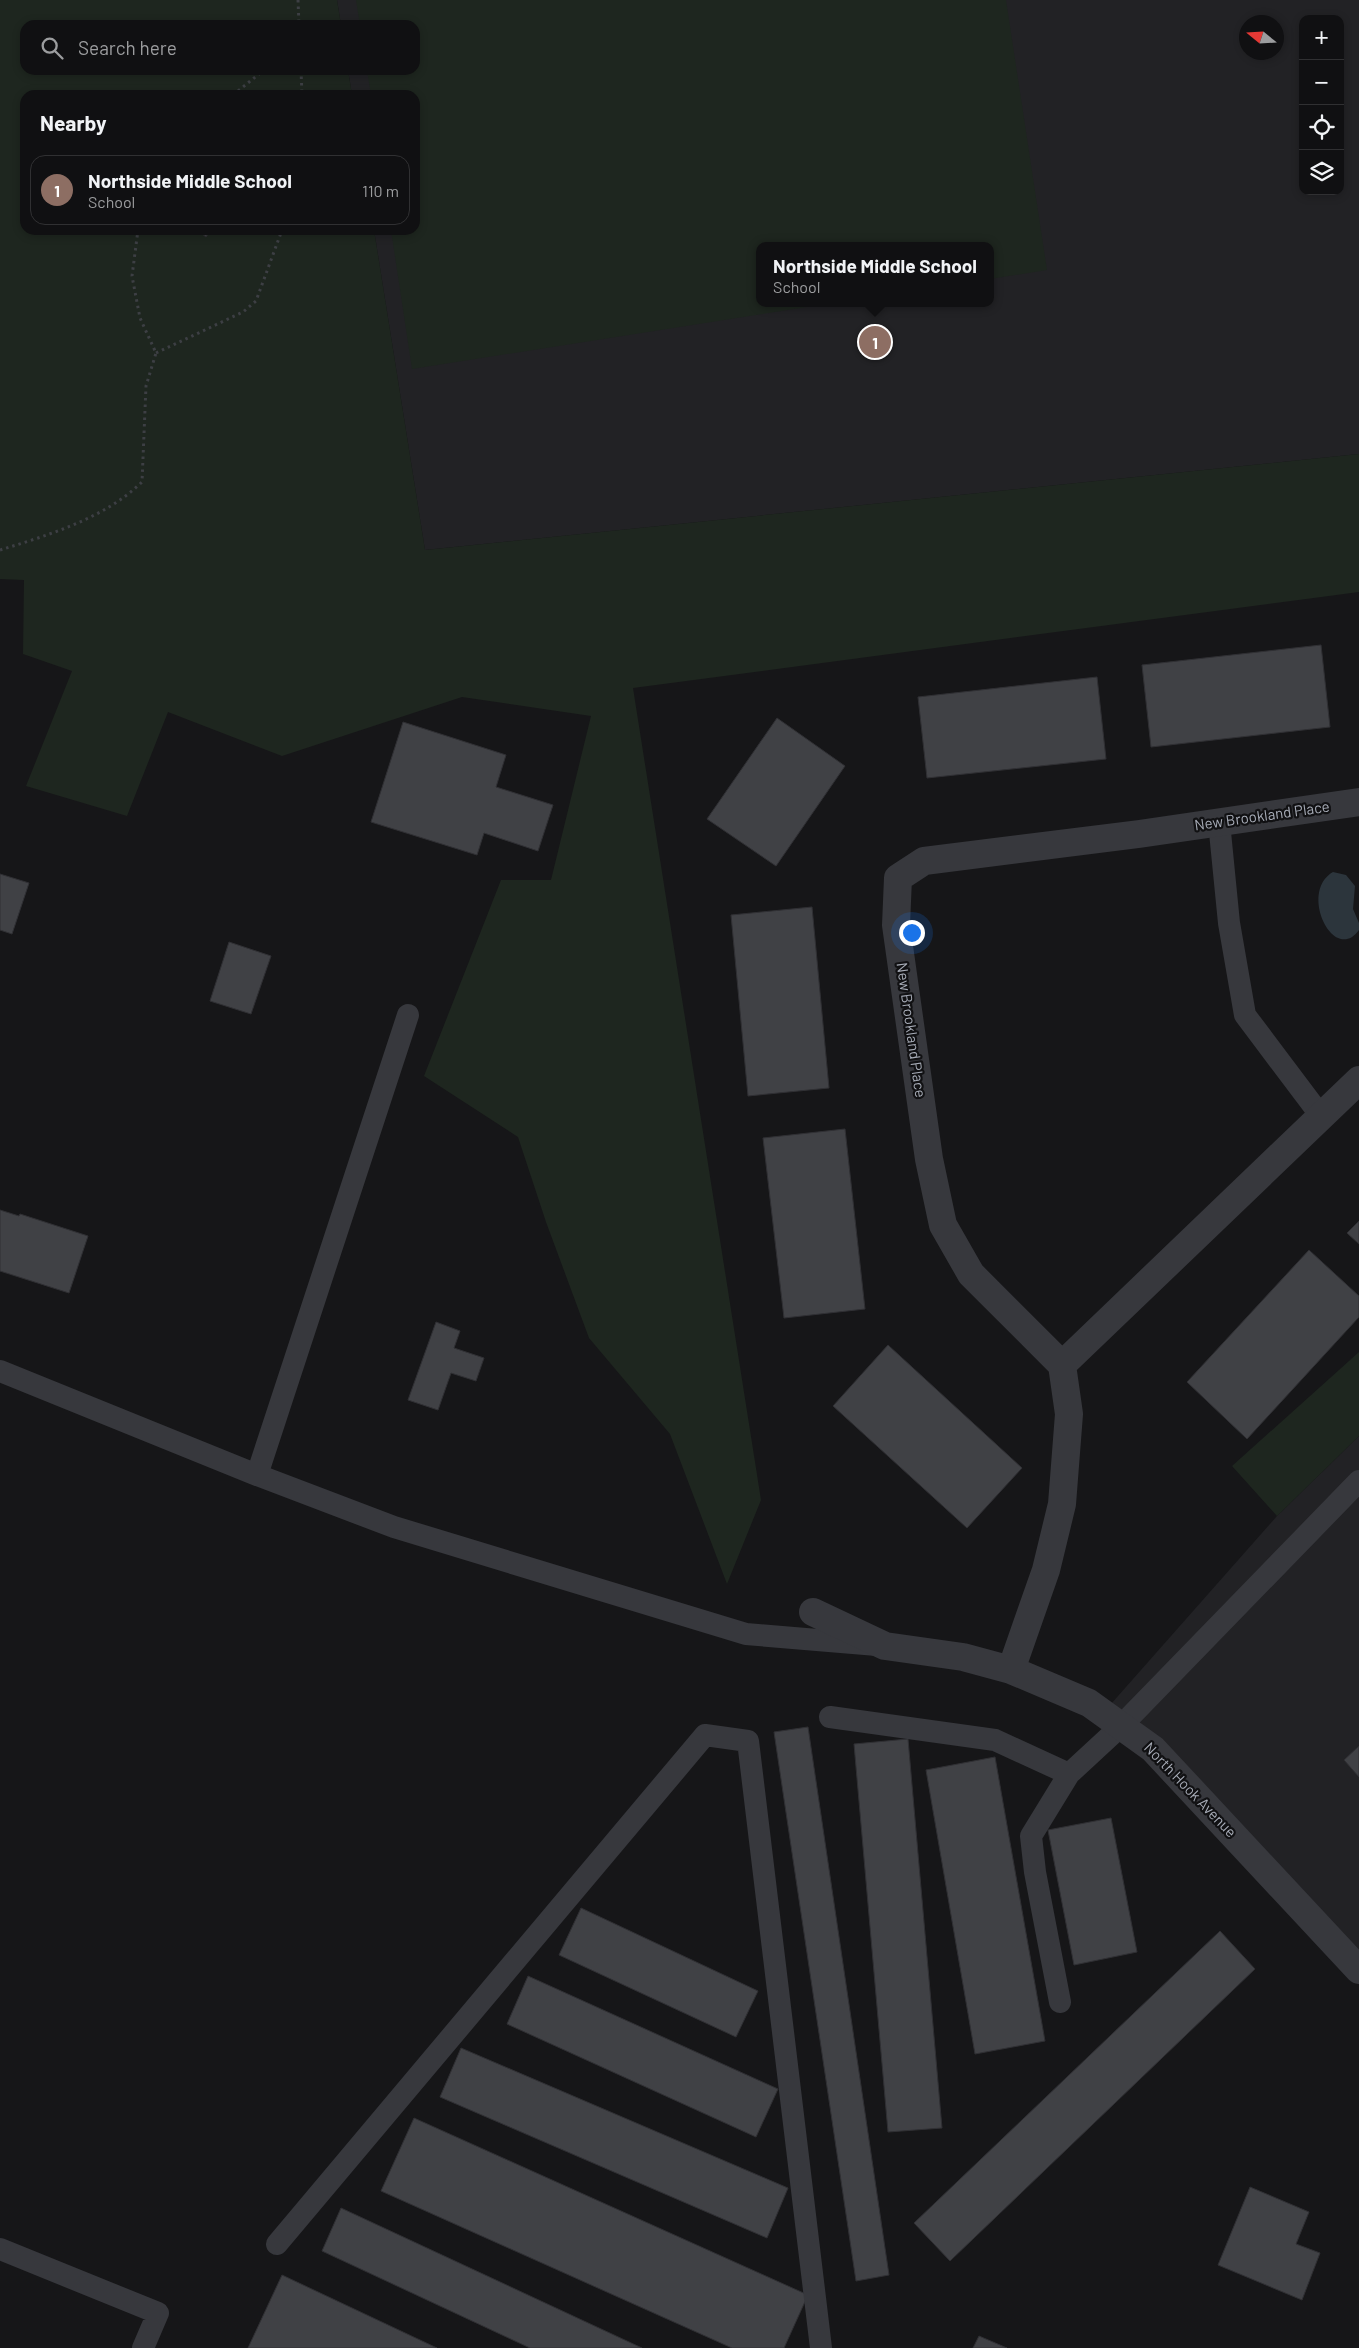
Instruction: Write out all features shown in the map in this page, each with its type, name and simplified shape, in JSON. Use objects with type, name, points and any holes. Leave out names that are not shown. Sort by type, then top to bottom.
[{"type":"street","name":"New Brookland Place","points":[[1062,1365],[971,1274],[943,1225],[929,1159],[896,925],[898,878],[924,862],[1359,802]]},
{"type":"street","points":[[1011,1670],[1046,1570],[1062,1504],[1070,1414],[1062,1365],[1359,1080]]},
{"type":"street","name":"North Hook Avenue","points":[[813,1612],[885,1646],[963,1657],[1011,1670],[1089,1702],[1153,1749],[1359,1970]]},
{"type":"lane","points":[[1218,822],[1229,923],[1245,1015],[1321,1116]]},
{"type":"lane","points":[[257,1475],[408,1015]]},
{"type":"lane","points":[[0,1371],[257,1475],[394,1527],[746,1634],[885,1646]]},
{"type":"lane","points":[[1060,2002],[1035,1872],[1031,1836],[1069,1774],[1121,1726],[1359,1481]]},
{"type":"lane","points":[[830,1717],[995,1740],[1069,1774]]},
{"type":"lane","points":[[277,2244],[705,1735],[748,1741],[821,2348]]},
{"type":"lane","points":[[0,2249],[158,2313],[143,2348]]},
{"type":"path","points":[[298,0],[299,20]]},
{"type":"path","points":[[239,90],[258,75]]},
{"type":"path","points":[[301,75],[302,90]]},
{"type":"path","points":[[0,550],[37,538],[89,517],[130,494],[142,482],[146,386],[156,353],[140,318],[132,276],[137,235]]},
{"type":"path","points":[[156,353],[243,312],[256,301],[280,235]]},
{"type":"shaded area","points":[[0,0],[337,0],[340,20],[20,20],[20,75],[349,75],[351,90],[20,90],[20,235],[375,235],[425,550],[1359,454],[1359,592],[633,688],[761,1500],[727,1584],[670,1434],[589,1338],[546,1222],[518,1137],[424,1076],[501,880],[551,880],[591,716],[462,697],[282,756],[168,712],[127,816],[26,786],[72,671],[23,654],[24,580],[0,579]]},
{"type":"shaded area","points":[[337,0],[1359,0],[1359,454],[425,550],[375,235],[420,235],[420,90],[351,90],[349,75],[420,75],[420,20],[340,20]]},
{"type":"shaded area","points":[[356,0],[1006,0],[1047,270],[994,278],[994,242],[756,242],[756,307],[807,307],[412,369],[392,235],[420,235],[420,90],[370,90],[368,75],[420,75],[420,20],[359,20]]},
{"type":"shaded area","points":[[1333,872],[1346,875],[1355,886],[1353,909],[1359,923],[1359,930],[1349,938],[1339,939],[1331,932],[1324,922],[1319,908],[1319,894],[1323,882]]},
{"type":"shaded area","points":[[1359,1352],[1359,1436],[1277,1516],[1232,1466]]},
{"type":"shaded area","points":[[1359,1436],[1359,1970],[1103,1713],[1277,1516]]},
{"type":"building","points":[[1321,645],[1330,727],[1151,747],[1142,665]]},
{"type":"building","points":[[1097,677],[1106,759],[927,778],[918,697]]},
{"type":"building","points":[[777,718],[845,766],[776,866],[707,819]]},
{"type":"building","points":[[403,722],[506,755],[496,787],[553,805],[538,851],[484,833],[477,855],[371,822]]},
{"type":"building","points":[[0,874],[29,883],[12,934],[0,930]]},
{"type":"building","points":[[812,907],[829,1088],[748,1096],[731,915]]},
{"type":"building","points":[[229,942],[271,956],[251,1014],[210,1001]]},
{"type":"building","points":[[845,1129],[865,1309],[784,1318],[763,1138]]},
{"type":"building","points":[[0,1210],[19,1216],[20,1214],[88,1236],[69,1293],[0,1271]]},
{"type":"building","points":[[1359,1221],[1359,1244],[1347,1233]]},
{"type":"building","points":[[1309,1250],[1359,1296],[1359,1317],[1247,1439],[1187,1382]]},
{"type":"building","points":[[436,1322],[460,1331],[454,1348],[484,1358],[476,1381],[451,1373],[438,1410],[408,1400]]},
{"type":"building","points":[[888,1345],[1022,1468],[967,1528],[833,1406]]},
{"type":"building","points":[[808,1727],[889,2275],[856,2281],[774,1732]]},
{"type":"building","points":[[908,1739],[942,2128],[888,2132],[854,1744]]},
{"type":"building","points":[[1359,1746],[1359,1777],[1344,1760]]},
{"type":"building","points":[[995,1757],[1045,2041],[975,2054],[926,1770]]},
{"type":"building","points":[[1111,1818],[1137,1952],[1074,1965],[1048,1830]]},
{"type":"building","points":[[581,1908],[758,1991],[736,2037],[559,1955]]},
{"type":"building","points":[[1220,1931],[1255,1969],[950,2261],[914,2223]]},
{"type":"building","points":[[528,1976],[778,2089],[756,2137],[507,2024]]},
{"type":"building","points":[[461,2048],[788,2188],[767,2238],[440,2097]]},
{"type":"building","points":[[414,2118],[808,2295],[784,2348],[732,2348],[381,2191]]},
{"type":"building","points":[[1250,2187],[1309,2212],[1296,2244],[1320,2253],[1302,2300],[1218,2265]]},
{"type":"building","points":[[341,2208],[642,2348],[530,2348],[322,2251]]},
{"type":"building","points":[[282,2275],[437,2348],[248,2348]]},
{"type":"building","points":[[979,2336],[1007,2348],[973,2348]]},
{"type":"place","name":"Northside Middle School","points":[[875,342]]}]
